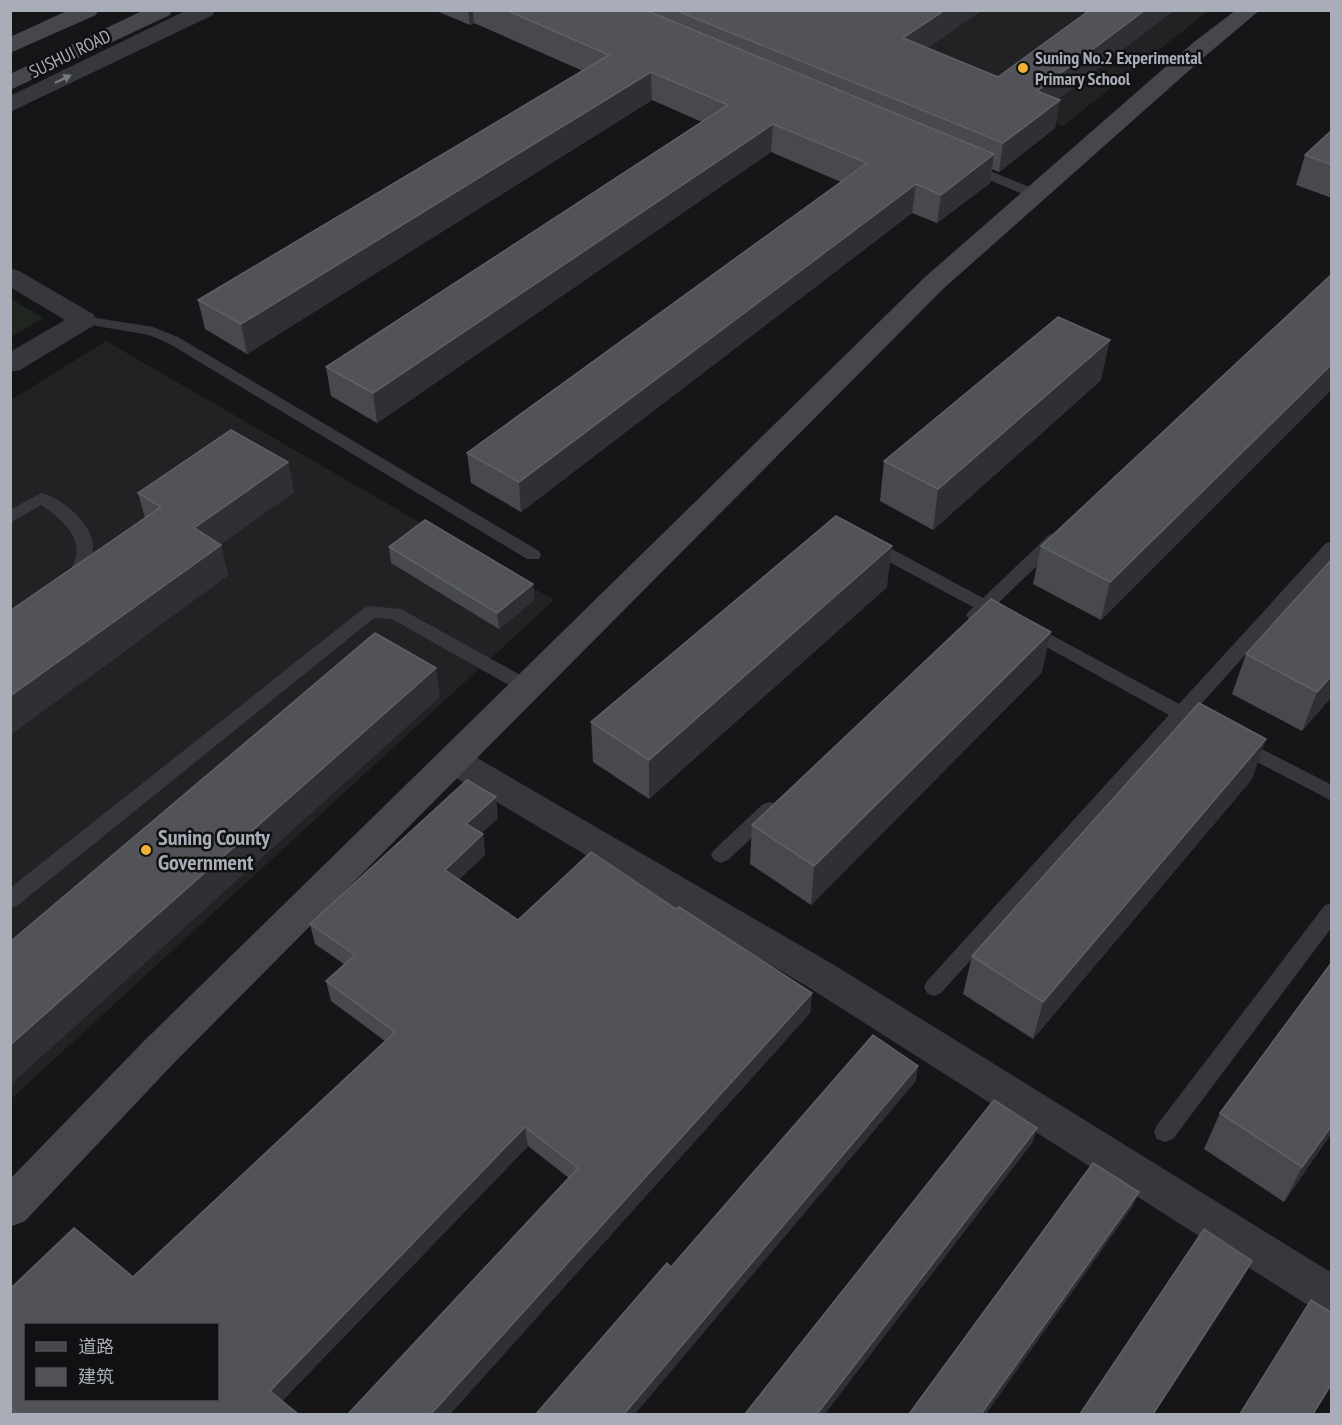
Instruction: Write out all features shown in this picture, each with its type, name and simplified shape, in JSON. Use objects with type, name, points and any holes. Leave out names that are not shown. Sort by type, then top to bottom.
[{"type":"street","name":"SUSHUI ROAD","points":[[10,46],[88,10]]},
{"type":"street","name":"SUSHUI ROAD","points":[[10,83],[162,10]]},
{"type":"street","points":[[10,105],[205,10]]},
{"type":"street","points":[[10,1208],[158,1053],[934,283],[1202,47],[1250,10]]},
{"type":"street","points":[[10,276],[84,320],[10,364]]},
{"type":"street","points":[[453,760],[821,975],[1332,1297]]},
{"type":"lane","points":[[959,163],[1035,194]]},
{"type":"lane","points":[[84,320],[153,331],[173,340],[533,555]]},
{"type":"lane","points":[[10,518],[41,498],[78,524],[84,538],[84,556],[76,576],[57,588]]},
{"type":"lane","points":[[959,630],[1067,527]]},
{"type":"lane","points":[[853,535],[1202,724]]},
{"type":"lane","points":[[934,987],[1332,547]]},
{"type":"lane","points":[[10,900],[370,612],[395,613],[527,687]]},
{"type":"lane","points":[[1222,735],[1332,794]]},
{"type":"lane","points":[[721,855],[781,799]]},
{"type":"lane","points":[[1165,1131],[1332,911]]},
{"type":"shaded area","name":"Suning No.2 Experimental Primary School","points":[[760,11],[1208,11],[1063,126]]},
{"type":"shaded area","points":[[11,299],[43,318],[11,337]]},
{"type":"shaded area","name":"Suning County Government","points":[[106,341],[554,600],[11,1099],[11,400]]},
{"type":"building","points":[[506,10],[645,10],[994,154],[941,195],[916,184],[519,482],[467,453],[867,163],[773,124],[373,393],[326,367],[728,105],[651,72],[241,324],[198,300],[609,55]]},
{"type":"building","points":[[675,10],[945,10],[903,38],[998,77],[1090,10],[1145,10],[1037,91],[1060,100],[1003,143]]},
{"type":"building","points":[[1332,130],[1332,165],[1305,155]]},
{"type":"building","points":[[1332,274],[1332,364],[1110,582],[1041,546]]},
{"type":"building","points":[[1058,317],[1110,340],[938,489],[884,461]]},
{"type":"building","points":[[231,430],[288,462],[194,528],[221,545],[10,696],[10,611],[161,507],[138,493]]},
{"type":"building","points":[[836,516],[892,546],[649,760],[591,722]]},
{"type":"building","points":[[425,520],[533,584],[497,613],[389,547]]},
{"type":"building","points":[[1332,559],[1332,675],[1317,692],[1246,654]]},
{"type":"building","points":[[991,599],[1051,632],[814,866],[752,825]]},
{"type":"building","points":[[375,633],[436,668],[10,1045],[10,942]]},
{"type":"building","points":[[1199,703],[1266,739],[1043,1002],[972,956]]},
{"type":"building","points":[[467,780],[496,797],[466,824],[483,834],[445,870],[518,920],[591,852],[676,909],[679,907],[812,993],[431,1414],[348,1414],[578,1168],[525,1127],[270,1391],[298,1414],[18,1414],[10,1408],[10,1289],[74,1228],[133,1277],[395,1032],[326,981],[355,955],[310,924]]},
{"type":"building","points":[[1332,962],[1332,1125],[1302,1167],[1220,1113]]},
{"type":"building","points":[[873,1035],[918,1066],[624,1414],[536,1414],[667,1263],[671,1267]]},
{"type":"building","points":[[994,1100],[1037,1128],[817,1414],[745,1414]]},
{"type":"building","points":[[1093,1163],[1139,1192],[981,1414],[909,1414]]},
{"type":"building","points":[[1204,1229],[1252,1261],[1153,1414],[1080,1414]]},
{"type":"building","points":[[1311,1300],[1332,1313],[1332,1383],[1313,1414],[1240,1414]]},
{"type":"place","name":"Suning No.2 Experimental Primary School","points":[[1023,68]]},
{"type":"place","name":"Suning County Government","points":[[146,850]]}]
